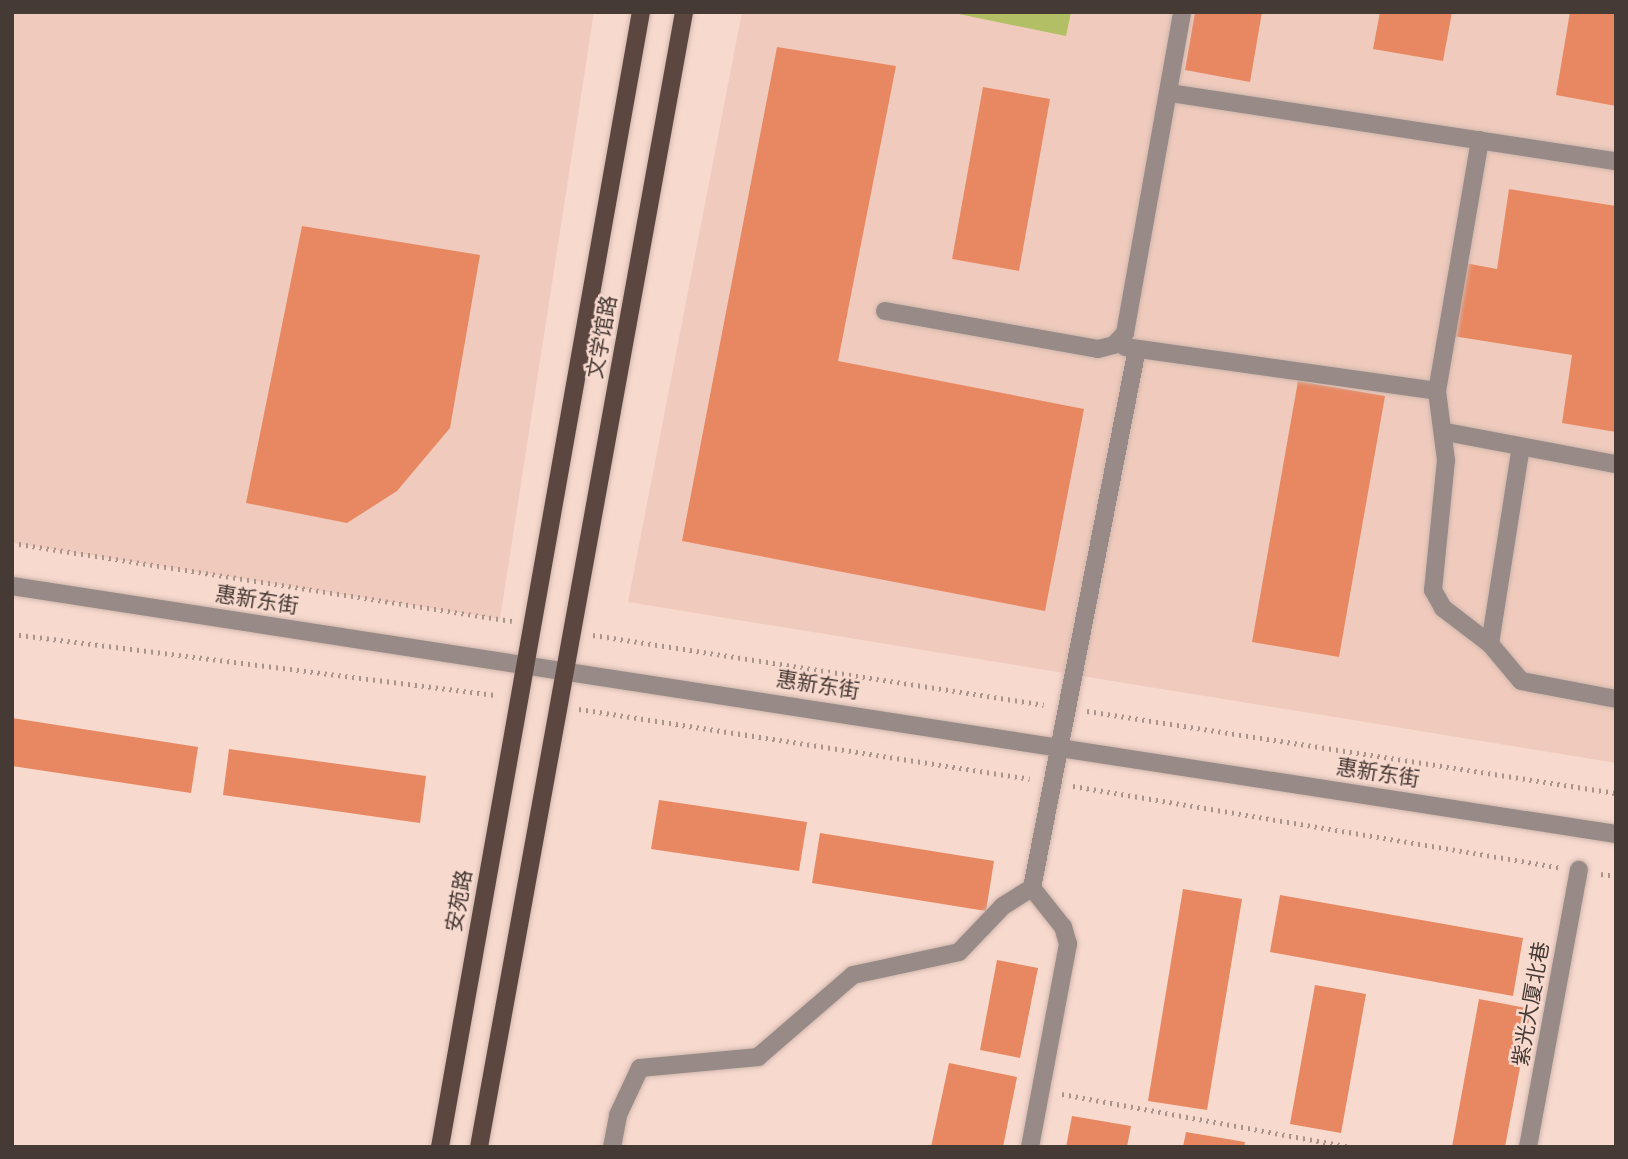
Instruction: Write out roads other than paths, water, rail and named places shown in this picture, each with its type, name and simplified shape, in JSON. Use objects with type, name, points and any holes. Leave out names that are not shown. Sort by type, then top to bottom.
[{"type":"main road","name":"文学馆路","points":[[523,664],[641,12]]},
{"type":"main road","name":"文学馆路","points":[[565,670],[684,12]]},
{"type":"main road","name":"安苑路","points":[[440,1147],[523,664]]},
{"type":"main road","points":[[479,1147],[565,670]]},
{"type":"street","points":[[1114,345],[1125,333],[1170,93],[1182,12]]},
{"type":"street","points":[[1170,93],[1616,161]]},
{"type":"street","points":[[1480,140],[1437,391],[1446,432],[1433,590],[1443,608],[1490,644],[1521,681],[1616,699]]},
{"type":"street","points":[[885,311],[1098,349],[1114,345],[1437,391]]},
{"type":"street","points":[[612,1147],[618,1115],[640,1068],[758,1057],[853,975],[959,952],[1003,906],[1032,888],[1137,349]]},
{"type":"street","points":[[1446,432],[1616,464]]},
{"type":"street","points":[[1490,644],[1521,447]]},
{"type":"street","name":"惠新东街","points":[[12,586],[1060,745],[1616,834]]},
{"type":"street","name":"紫光大厦北巷","points":[[1528,1147],[1578,870]]},
{"type":"street","points":[[1030,1147],[1068,944],[1063,927],[1032,888]]}]
